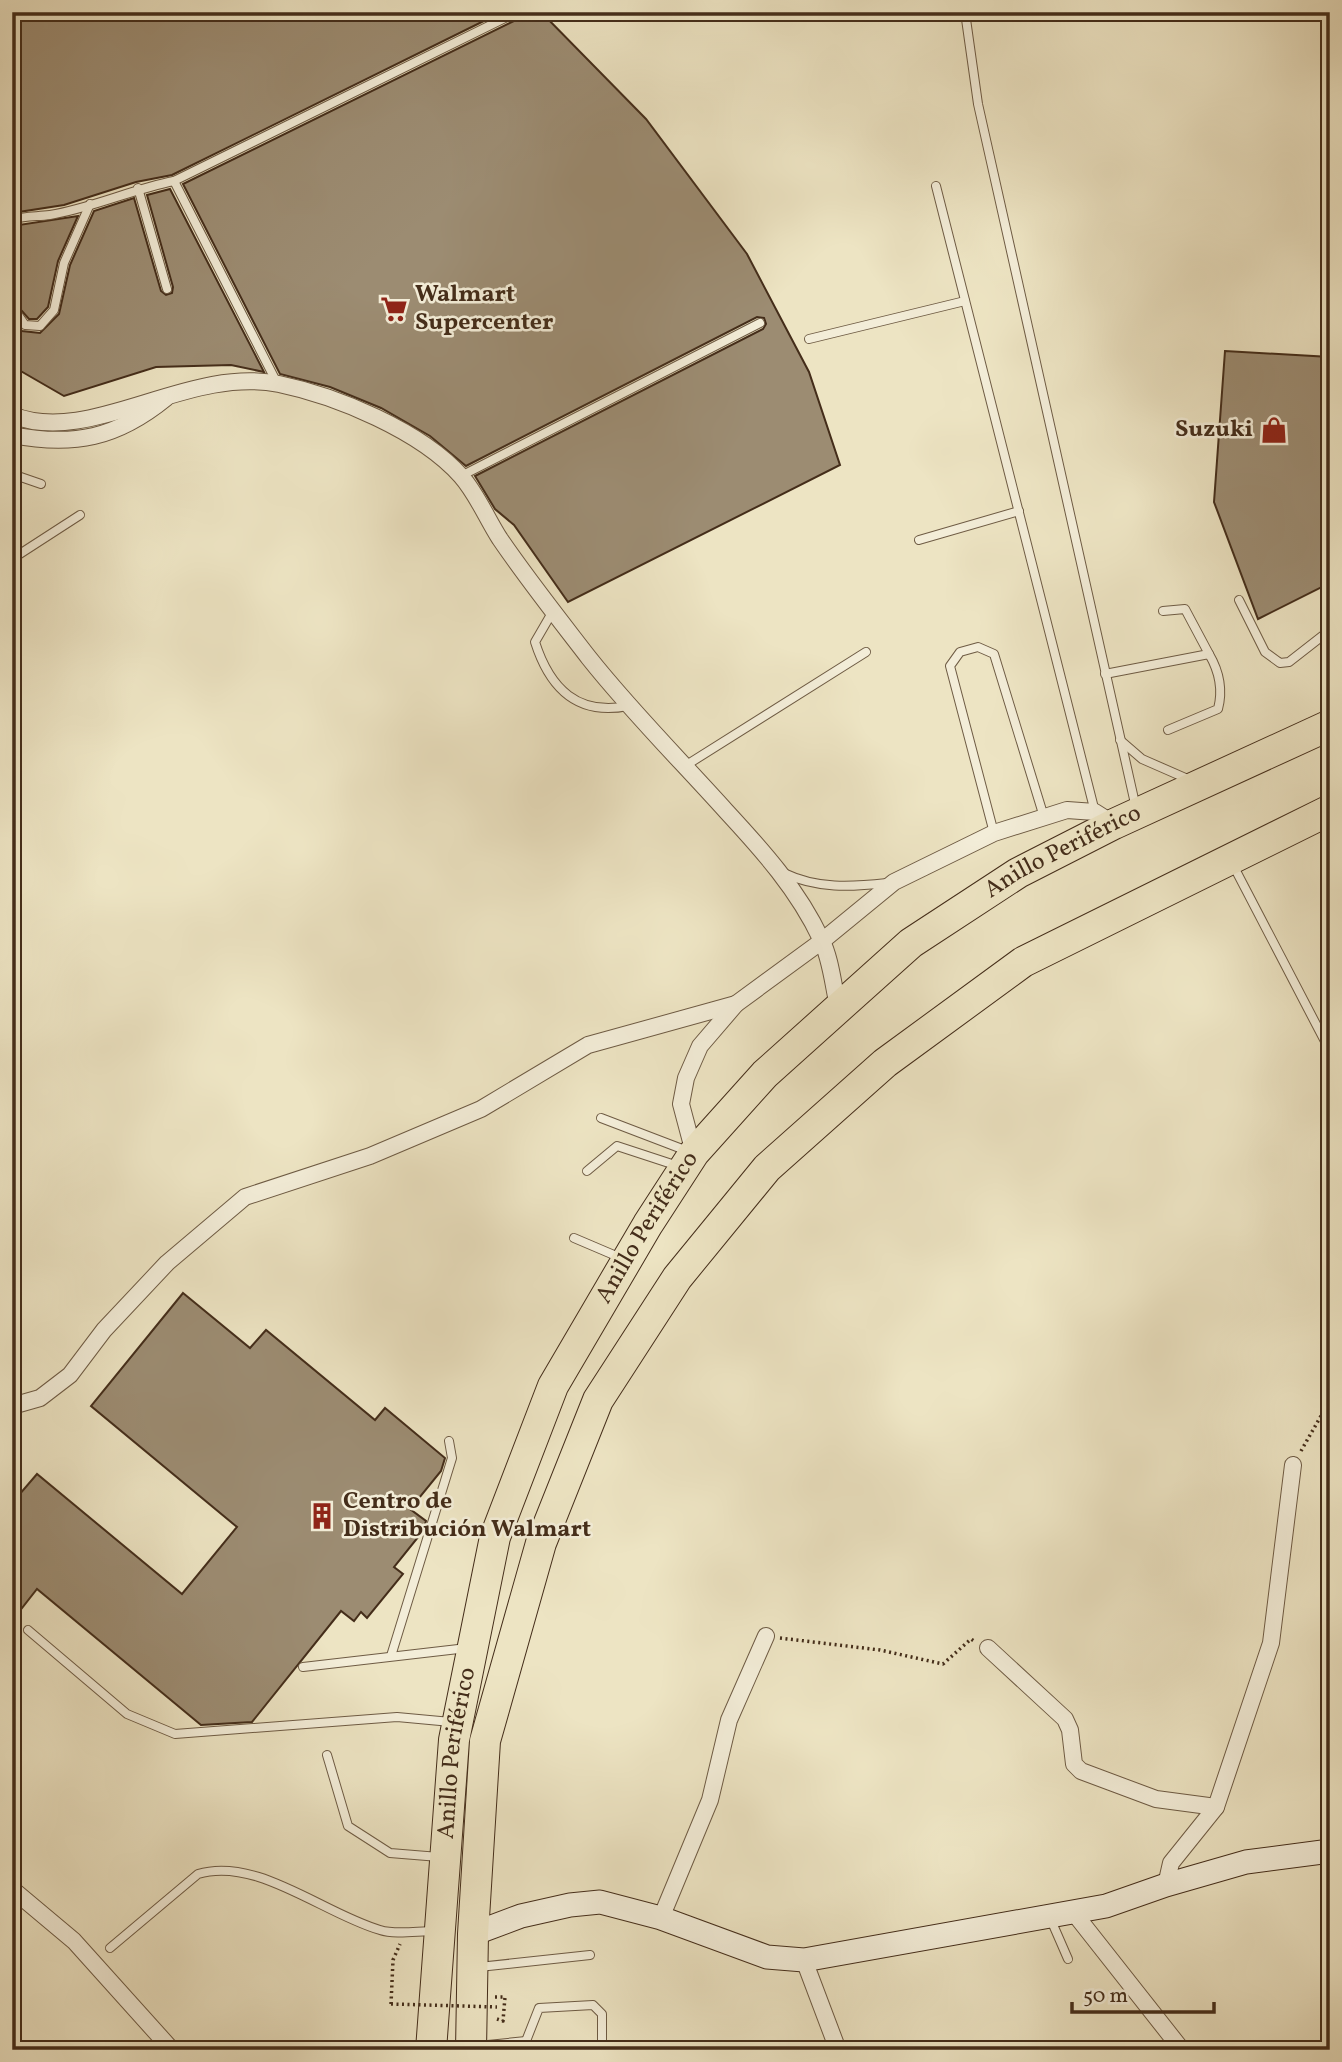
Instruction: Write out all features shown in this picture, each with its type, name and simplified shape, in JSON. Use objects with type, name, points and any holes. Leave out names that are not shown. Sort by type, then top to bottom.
[{"type":"highway","name":"Anillo Periférico","points":[[431,2050],[458,1723],[495,1537],[553,1386],[689,1161],[765,1074],[911,943],[1018,873],[1115,817],[1203,784],[1301,739],[1326,721]]},
{"type":"highway","name":"Anillo Periférico","points":[[471,2049],[473,1934],[485,1741],[541,1543],[598,1401],[677,1278],[767,1168],[885,1063],[1023,962],[1330,810]]},
{"type":"main road","points":[[473,1934],[521,1916],[569,1905],[600,1902],[661,1918],[767,1957],[804,1960],[1074,1913],[1106,1906],[1246,1862],[1330,1851]]},
{"type":"street","points":[[12,415],[30,422],[56,425],[176,391],[232,381],[277,383],[343,402],[405,432],[461,476],[552,611],[631,705],[782,872],[822,941],[838,1006]]},
{"type":"street","points":[[12,435],[55,442],[94,437],[125,426],[176,391]]},
{"type":"street","points":[[689,1161],[681,1104],[686,1078],[700,1046],[736,1004],[822,941],[894,882],[994,833],[1067,810],[1115,817]]},
{"type":"street","points":[[12,1406],[40,1398],[70,1375],[104,1330],[167,1263],[244,1197],[370,1156],[481,1108],[588,1045],[736,1004]]},
{"type":"street","points":[[1166,1885],[1171,1863],[1216,1807],[1270,1643],[1293,1465]]},
{"type":"street","points":[[661,1918],[710,1800],[729,1720],[766,1636]]},
{"type":"street","points":[[988,1648],[1065,1719],[1070,1730],[1074,1764],[1081,1771],[1156,1799],[1216,1807]]},
{"type":"street","points":[[12,1889],[74,1941],[172,2050]]},
{"type":"street","points":[[1074,1913],[1182,2050]]},
{"type":"street","points":[[804,1960],[838,2050]]},
{"type":"lane","points":[[965,12],[978,104],[1119,739],[1115,817]]},
{"type":"lane","points":[[12,220],[24,215],[50,215],[138,188],[174,181],[513,14]]},
{"type":"lane","points":[[174,181],[277,383]]},
{"type":"lane","points":[[936,186],[1019,511],[1115,817]]},
{"type":"lane","points":[[138,188],[167,289]]},
{"type":"lane","points":[[12,306],[25,325],[40,326],[54,310],[64,263],[90,204]]},
{"type":"lane","points":[[809,338],[965,301]]},
{"type":"lane","points":[[461,476],[760,323]]},
{"type":"lane","points":[[12,474],[41,484]]},
{"type":"lane","points":[[919,541],[1019,511]]},
{"type":"lane","points":[[12,559],[80,515]]},
{"type":"lane","points":[[1239,600],[1265,652],[1280,663],[1289,662],[1330,631]]},
{"type":"lane","points":[[1164,611],[1185,609],[1215,664],[1222,696],[1218,709],[1168,730]]},
{"type":"lane","points":[[552,611],[535,642],[540,658],[556,681],[582,706],[610,709],[631,705]]},
{"type":"lane","points":[[994,833],[950,666],[960,652],[978,647],[994,654],[1044,817]]},
{"type":"lane","points":[[685,766],[866,652]]},
{"type":"lane","points":[[1105,674],[1209,654]]},
{"type":"lane","points":[[1119,739],[1142,760],[1203,784]]},
{"type":"lane","points":[[1229,859],[1330,1051]]},
{"type":"lane","points":[[782,872],[802,882],[838,887],[894,882]]},
{"type":"lane","points":[[601,1118],[689,1161]]},
{"type":"lane","points":[[587,1171],[617,1146],[689,1161]]},
{"type":"lane","points":[[574,1238],[627,1260]]},
{"type":"lane","points":[[391,1656],[452,1458],[449,1441]]},
{"type":"lane","points":[[28,1630],[127,1714],[175,1734],[397,1717],[458,1723]]},
{"type":"lane","points":[[303,1667],[473,1648]]},
{"type":"lane","points":[[327,1755],[348,1826],[390,1853],[446,1857]]},
{"type":"lane","points":[[110,1948],[198,1874],[213,1869],[250,1873],[381,1931],[440,1930]]},
{"type":"lane","points":[[1050,1917],[1068,1959]]},
{"type":"lane","points":[[472,1968],[590,1955]]},
{"type":"lane","points":[[526,2041],[539,2008],[593,2005],[602,2014],[602,2050]]},
{"type":"lane","points":[[471,2049],[526,2041]]},
{"type":"lane","points":[[526,2041],[532,2050]]},
{"type":"path","points":[[1293,1465],[1330,1400]]},
{"type":"path","points":[[766,1636],[880,1650],[943,1664],[971,1639],[988,1648]]},
{"type":"path","points":[[409,1932],[393,1960],[391,2004],[497,2007],[497,2021],[503,2021],[505,1997]]},
{"type":"building","points":[[12,12],[502,12],[172,175],[136,182],[64,205],[12,213]]},
{"type":"building","name":"Walmart Supercenter","points":[[519,12],[541,12],[646,119],[747,254],[809,372],[840,465],[568,602],[514,525],[495,509],[475,476],[763,329],[766,324],[764,318],[757,317],[466,466],[430,436],[381,408],[330,387],[280,374],[183,184],[516,20]]},
{"type":"building","points":[[170,189],[264,372],[231,365],[156,367],[64,396],[12,366],[12,318],[22,331],[40,333],[59,314],[70,265],[94,211],[134,198],[161,291],[166,295],[172,293],[173,287],[147,195]]},
{"type":"building","points":[[78,216],[58,261],[48,307],[37,319],[29,319],[12,300],[12,226]]},
{"type":"building","name":"Suzuki","points":[[1225,351],[1330,357],[1330,583],[1258,619],[1214,502]]},
{"type":"building","name":"Centro de Distribución Walmart","points":[[183,1293],[250,1348],[266,1330],[375,1420],[385,1408],[445,1458],[441,1471],[410,1509],[426,1521],[423,1531],[394,1567],[403,1574],[367,1618],[361,1612],[354,1621],[341,1611],[252,1722],[201,1725],[37,1589],[22,1608],[12,1599],[12,1503],[37,1474],[182,1594],[237,1527],[91,1406]]},
{"type":"place","name":"Walmart Supercenter","points":[[394,309]]},
{"type":"place","name":"Suzuki","points":[[1274,430]]},
{"type":"place","name":"Centro de Distribución Walmart","points":[[322,1516]]}]
